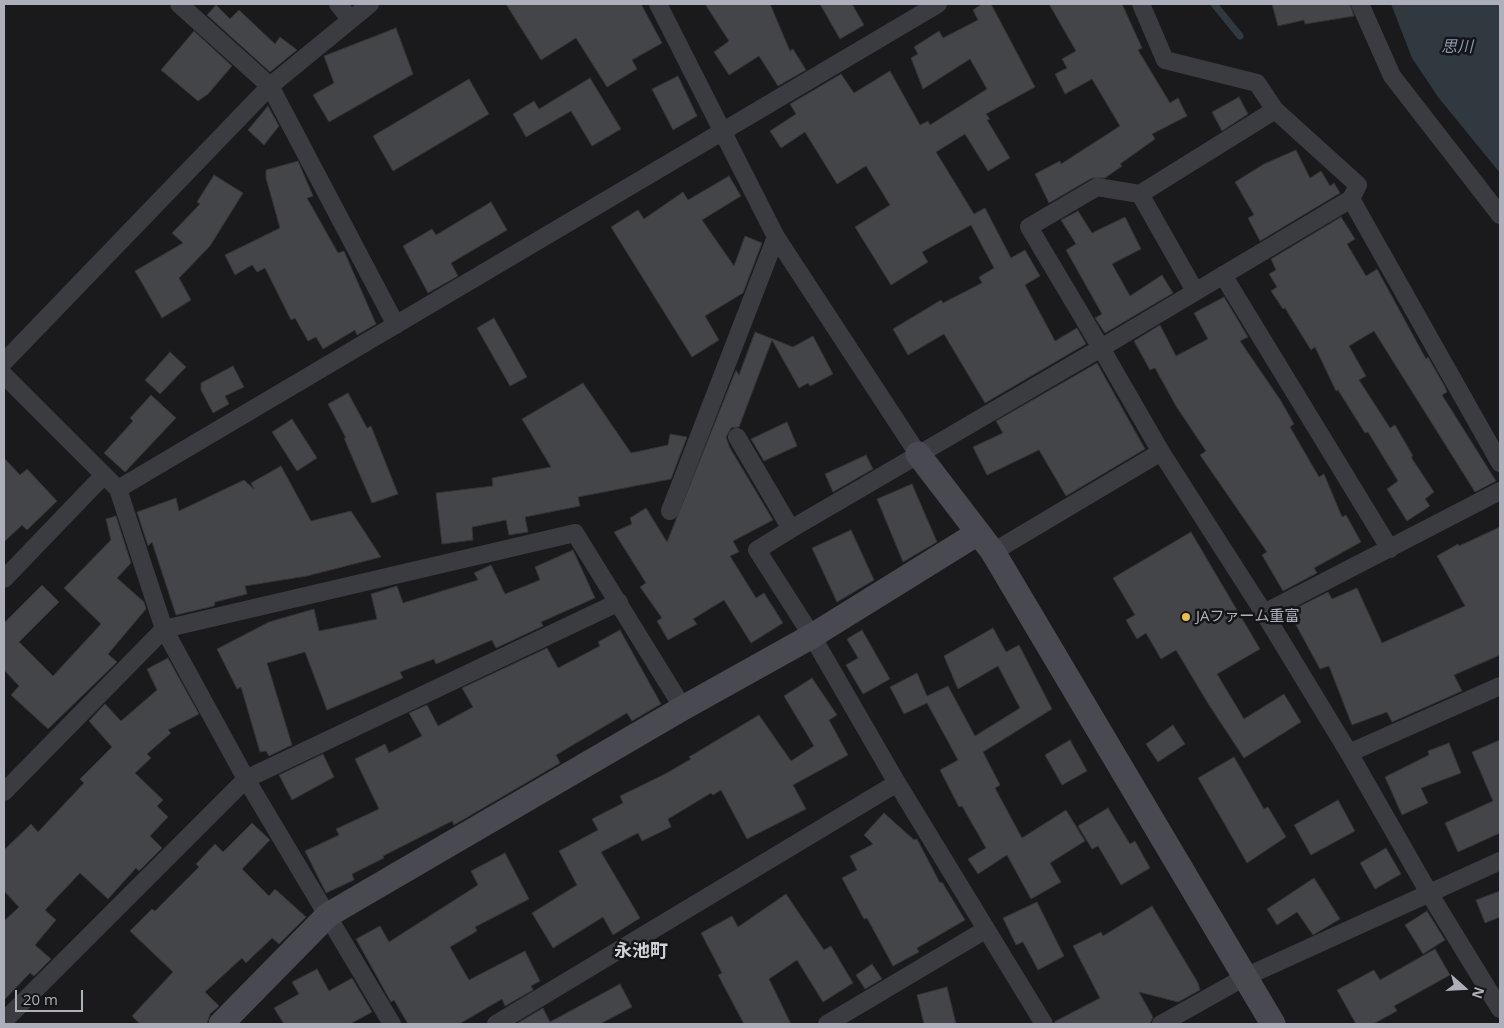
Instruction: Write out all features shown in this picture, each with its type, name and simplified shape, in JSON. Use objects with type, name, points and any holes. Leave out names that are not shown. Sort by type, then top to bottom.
[{"type":"street","points":[[179,4],[270,86],[396,325]]},
{"type":"street","points":[[338,4],[350,19]]},
{"type":"street","points":[[4,362],[270,86],[370,4]]},
{"type":"street","points":[[658,4],[776,237],[918,454],[993,552],[1273,1024]]},
{"type":"street","points":[[118,489],[938,4]]},
{"type":"street","points":[[1044,1024],[897,783],[812,636],[757,550],[1351,199],[1358,185],[1274,110],[1257,83],[1165,60],[1140,4]]},
{"type":"street","points":[[1360,4],[1366,22],[1392,76],[1500,215]]},
{"type":"street","points":[[1274,110],[1140,194],[1097,187],[1029,227],[1161,452],[1264,613],[1349,753],[1429,894],[1500,1009]]},
{"type":"street","points":[[1140,194],[1194,291]]},
{"type":"street","points":[[1351,199],[1500,463]]},
{"type":"street","points":[[670,511],[776,237]]},
{"type":"street","points":[[1224,275],[1390,549]]},
{"type":"street","points":[[4,376],[118,489],[164,628],[246,779],[392,1024]]},
{"type":"street","points":[[737,437],[791,529]]},
{"type":"street","points":[[993,552],[1161,452]]},
{"type":"street","points":[[4,579],[103,476]]},
{"type":"street","points":[[1264,613],[1500,491]]},
{"type":"street","points":[[221,1024],[328,915],[683,708],[812,636],[978,532]]},
{"type":"street","points":[[4,792],[164,628],[575,533],[683,708]]},
{"type":"street","points":[[4,1021],[246,779],[619,602]]},
{"type":"street","points":[[1349,753],[1500,686]]},
{"type":"street","points":[[496,1024],[897,783]]},
{"type":"street","points":[[1161,1024],[1244,977],[1500,861]]},
{"type":"street","points":[[827,1024],[985,930]]},
{"type":"water","name":"思川","points":[[1391,4],[1500,4],[1500,173],[1438,97],[1412,58]]},
{"type":"building","points":[[506,4],[641,4],[662,43],[632,60],[637,69],[607,87],[576,38],[541,60]]},
{"type":"building","points":[[705,4],[770,4],[790,51],[793,49],[806,70],[778,86],[759,56],[729,75],[714,52],[729,41]]},
{"type":"building","points":[[820,4],[852,4],[864,25],[840,39]]},
{"type":"building","points":[[982,4],[991,4],[1035,87],[986,114],[990,119],[987,120],[1010,158],[988,171],[965,134],[936,152],[974,214],[985,208],[1011,258],[1025,250],[1040,276],[1025,285],[1055,341],[1077,328],[1086,344],[985,403],[944,334],[908,355],[893,329],[941,300],[943,303],[982,283],[979,277],[994,268],[971,225],[922,252],[928,262],[891,285],[855,227],[890,205],[866,166],[837,184],[805,132],[781,148],[770,131],[796,114],[790,104],[841,74],[854,93],[890,71],[920,125],[928,121],[930,125],[987,89],[970,59],[923,89],[911,58],[918,54],[914,47],[939,31],[943,38],[978,20],[973,10]]},
{"type":"building","points":[[1049,4],[1122,4],[1142,48],[1138,50],[1170,103],[1178,98],[1187,116],[1152,134],[1155,139],[1120,164],[1122,166],[1105,178],[1092,178],[1049,203],[1035,174],[1060,161],[1061,164],[1120,126],[1092,79],[1065,94],[1055,74],[1067,68],[1062,59],[1076,51]]},
{"type":"building","points":[[1272,4],[1350,4],[1354,16],[1305,24],[1304,20],[1278,26]]},
{"type":"building","points":[[216,5],[230,19],[239,10],[275,44],[280,37],[297,50],[270,72],[207,15]]},
{"type":"building","points":[[396,28],[413,74],[329,122],[313,95],[334,83],[324,56]]},
{"type":"building","points":[[194,31],[232,66],[208,94],[198,101],[161,70]]},
{"type":"building","points":[[678,76],[697,116],[673,130],[652,89]]},
{"type":"building","points":[[590,78],[621,129],[592,146],[571,111],[526,137],[513,114],[534,101],[539,109]]},
{"type":"building","points":[[469,79],[489,114],[393,171],[373,136]]},
{"type":"building","points":[[1239,97],[1248,114],[1222,131],[1212,112]]},
{"type":"building","points":[[268,106],[279,126],[264,145],[248,130]]},
{"type":"building","points":[[1296,150],[1310,178],[1321,171],[1330,186],[1334,183],[1340,193],[1260,241],[1248,218],[1254,215],[1235,182],[1264,164]]},
{"type":"building","points":[[298,161],[313,196],[307,198],[338,253],[344,251],[376,324],[357,335],[355,330],[323,349],[316,337],[308,341],[295,318],[291,320],[265,268],[257,272],[252,265],[235,275],[225,255],[280,228],[266,178],[266,170]]},
{"type":"building","points":[[214,175],[243,193],[210,246],[179,278],[191,300],[162,318],[135,271],[183,243],[172,233],[200,204],[197,202]]},
{"type":"building","points":[[729,176],[741,196],[702,220],[734,266],[745,236],[762,243],[743,293],[705,316],[719,340],[692,357],[611,227],[638,210],[644,219],[683,192],[688,200]]},
{"type":"building","points":[[491,202],[507,230],[451,263],[458,276],[428,293],[403,246],[432,229],[436,235]]},
{"type":"building","points":[[1078,211],[1092,233],[1125,217],[1141,249],[1112,264],[1130,296],[1162,275],[1173,293],[1105,333],[1095,318],[1102,314],[1066,250],[1076,244],[1061,220]]},
{"type":"building","points":[[1341,217],[1355,239],[1347,244],[1366,276],[1377,269],[1426,359],[1428,357],[1445,387],[1447,392],[1442,395],[1496,481],[1475,492],[1374,331],[1349,346],[1366,376],[1359,380],[1390,428],[1395,425],[1413,456],[1411,457],[1434,492],[1425,499],[1430,506],[1407,521],[1387,489],[1398,481],[1368,432],[1365,433],[1338,390],[1336,391],[1315,347],[1311,350],[1285,308],[1283,309],[1271,291],[1277,287],[1269,274],[1276,270],[1271,259]]},
{"type":"building","points":[[1224,297],[1248,337],[1240,341],[1281,401],[1294,424],[1290,427],[1319,477],[1324,474],[1342,517],[1346,515],[1361,542],[1314,568],[1317,573],[1283,591],[1262,555],[1267,552],[1200,455],[1206,451],[1176,406],[1155,368],[1150,370],[1134,341],[1160,325],[1176,356],[1208,339],[1194,313]]},
{"type":"building","points":[[494,318],[527,377],[510,386],[477,328]]},
{"type":"building","points":[[755,332],[793,347],[813,336],[833,374],[810,386],[808,383],[799,388],[772,340],[739,427],[731,428],[726,437],[730,448],[773,520],[733,541],[739,552],[730,556],[756,598],[764,593],[783,623],[751,643],[724,600],[693,619],[697,624],[668,640],[657,621],[662,618],[640,587],[646,583],[614,532],[632,524],[630,518],[646,508],[667,542],[736,370],[739,375]]},
{"type":"building","points":[[170,352],[186,367],[160,394],[145,380]]},
{"type":"building","points":[[1097,363],[1145,449],[1066,496],[1039,450],[987,475],[973,447],[1003,433],[996,421]]},
{"type":"building","points":[[233,366],[244,387],[225,396],[229,404],[213,413],[201,390],[201,383]]},
{"type":"building","points":[[583,383],[631,453],[668,445],[670,434],[687,437],[671,479],[578,497],[580,506],[525,517],[528,532],[509,535],[506,520],[472,527],[473,540],[442,544],[436,493],[493,486],[492,478],[551,467],[522,419]]},
{"type":"building","points":[[348,393],[367,428],[371,426],[398,494],[372,503],[344,438],[346,438],[328,404]]},
{"type":"building","points":[[151,395],[176,418],[125,472],[104,453],[133,421],[130,418]]},
{"type":"building","points":[[292,419],[317,458],[297,471],[272,432]]},
{"type":"building","points":[[787,422],[797,446],[764,461],[751,439]]},
{"type":"building","points":[[866,455],[873,469],[833,492],[825,474]]},
{"type":"building","points":[[4,458],[20,475],[27,469],[57,501],[27,530],[22,525],[4,542]]},
{"type":"building","points":[[281,466],[311,521],[351,511],[381,557],[307,576],[245,586],[247,594],[215,602],[214,606],[176,615],[152,542],[148,546],[137,512],[176,498],[179,511],[244,480],[254,489],[251,483]]},
{"type":"building","points":[[912,484],[937,542],[903,562],[877,499]]},
{"type":"building","points":[[116,516],[131,563],[117,578],[144,602],[146,609],[108,654],[117,662],[48,729],[11,695],[19,686],[4,670],[4,623],[42,585],[59,602],[19,642],[53,676],[101,624],[64,588],[111,540],[106,519]]},
{"type":"building","points":[[1500,527],[1500,655],[1454,675],[1462,691],[1392,722],[1387,712],[1352,725],[1329,666],[1320,669],[1295,623],[1301,620],[1294,609],[1328,592],[1332,599],[1357,588],[1382,643],[1465,606],[1437,556],[1458,544],[1459,546]]},
{"type":"building","points":[[851,530],[874,580],[837,602],[812,548]]},
{"type":"building","name":"JAファーム重富","points":[[1191,532],[1260,649],[1217,674],[1244,719],[1284,694],[1301,722],[1244,758],[1176,650],[1161,659],[1146,633],[1137,639],[1126,620],[1135,615],[1113,578]]},
{"type":"building","points":[[573,550],[595,598],[541,622],[543,626],[496,648],[492,640],[436,664],[434,659],[400,672],[403,678],[327,710],[305,652],[267,663],[292,745],[269,756],[266,751],[260,752],[241,687],[237,689],[217,649],[269,622],[314,609],[319,631],[377,619],[371,594],[397,586],[403,603],[478,580],[474,573],[491,565],[505,594],[540,580],[535,567]]},
{"type":"building","points":[[993,628],[1006,652],[1019,645],[1052,709],[983,752],[1000,785],[995,788],[1022,838],[1066,810],[1085,841],[1050,863],[1061,882],[1031,899],[1007,855],[978,874],[968,859],[986,848],[962,806],[959,807],[940,770],[958,760],[927,703],[904,714],[890,687],[917,673],[927,696],[948,686],[975,736],[1020,708],[998,666],[958,689],[944,656]]},
{"type":"building","points":[[620,630],[661,704],[632,721],[627,713],[556,755],[560,763],[454,825],[452,821],[383,856],[384,858],[352,874],[354,880],[326,893],[305,851],[339,835],[336,829],[379,809],[355,759],[385,744],[389,753],[422,736],[409,713],[427,705],[438,726],[473,707],[462,688],[547,648],[558,668],[600,646],[598,642]]},
{"type":"building","points":[[862,630],[890,679],[863,694],[846,665],[858,658],[847,639]]},
{"type":"building","points":[[168,658],[199,714],[168,730],[171,733],[147,754],[151,758],[135,773],[163,800],[157,806],[168,817],[150,836],[162,848],[139,871],[136,868],[108,899],[80,873],[45,910],[56,920],[35,945],[51,959],[34,976],[30,973],[4,1000],[4,921],[19,907],[4,891],[4,850],[31,824],[38,832],[84,783],[80,779],[112,747],[89,721],[105,704],[121,721],[157,690],[147,669]]},
{"type":"building","points":[[812,678],[837,715],[829,720],[848,755],[793,785],[806,809],[747,839],[721,790],[713,795],[711,793],[668,819],[671,827],[642,841],[638,833],[601,852],[640,918],[613,935],[603,917],[553,948],[532,913],[577,885],[559,851],[598,830],[592,819],[623,803],[620,796],[691,759],[689,757],[759,715],[791,761],[814,746],[784,696]]},
{"type":"building","points":[[1173,725],[1185,744],[1158,762],[1146,744]]},
{"type":"building","points":[[1070,740],[1087,771],[1062,785],[1045,755]]},
{"type":"building","points":[[1500,740],[1500,833],[1458,852],[1445,823],[1493,801],[1472,752]]},
{"type":"building","points":[[1449,743],[1461,773],[1421,788],[1428,803],[1402,815],[1385,777],[1429,755],[1428,751]]},
{"type":"building","points":[[323,754],[334,777],[292,800],[279,775]]},
{"type":"building","points":[[1234,757],[1264,809],[1268,807],[1286,837],[1247,863],[1198,778]]},
{"type":"building","points":[[1338,800],[1355,831],[1311,855],[1294,825]]},
{"type":"building","points":[[1108,808],[1130,844],[1135,841],[1150,868],[1121,885],[1098,846],[1092,849],[1078,826]]},
{"type":"building","points":[[884,813],[914,840],[917,839],[940,883],[942,882],[965,920],[917,948],[919,952],[893,966],[867,918],[864,919],[842,878],[857,870],[850,856],[873,844],[864,835]]},
{"type":"building","points":[[252,823],[270,840],[242,869],[269,896],[275,889],[306,917],[279,944],[272,938],[246,963],[242,958],[205,992],[219,1006],[210,1014],[207,1024],[140,1024],[132,1016],[173,972],[130,931],[152,909],[155,911],[199,867],[196,864],[215,844],[223,852]]},
{"type":"building","points":[[1386,848],[1401,874],[1375,889],[1360,863]]},
{"type":"building","points":[[505,853],[529,899],[475,927],[477,931],[450,947],[469,980],[525,951],[540,981],[531,986],[533,990],[505,1006],[502,999],[459,1024],[408,1024],[394,1000],[391,1002],[356,939],[380,926],[389,942],[478,885],[471,871]]},
{"type":"building","points":[[1314,878],[1340,919],[1313,935],[1297,912],[1277,925],[1267,909]]},
{"type":"building","points":[[1500,891],[1500,917],[1485,923],[1476,900]]},
{"type":"building","points":[[786,894],[824,950],[831,946],[853,983],[823,1002],[797,960],[769,979],[791,1024],[744,1024],[718,975],[722,973],[701,933],[732,916],[738,927]]},
{"type":"building","points":[[1037,902],[1064,956],[1038,970],[1023,942],[1016,945],[1003,918]]},
{"type":"building","points":[[1152,906],[1198,983],[1200,990],[1178,1002],[1139,992],[1153,1017],[1150,1024],[1055,1024],[1054,1022],[1100,998],[1073,946],[1101,932],[1103,936]]},
{"type":"building","points":[[1427,911],[1445,940],[1423,954],[1405,925]]},
{"type":"building","points":[[1435,949],[1450,975],[1394,1006],[1397,1011],[1373,1024],[1356,1024],[1337,990],[1374,970],[1380,980]]},
{"type":"building","points":[[872,964],[882,979],[865,989],[856,975]]},
{"type":"building","points":[[317,969],[329,991],[352,978],[372,1012],[350,1024],[284,1024],[274,1008],[299,994],[292,982]]},
{"type":"building","points":[[620,984],[632,1007],[600,1024],[516,1024],[543,1008],[550,1022]]},
{"type":"building","points":[[947,987],[956,1024],[924,1024],[917,995]]},
{"type":"waterway","points":[[1214,4],[1240,36]]},
{"type":"place","name":"JAファーム重富","points":[[1186,617]]},
{"type":"district","name":"永池町","points":[[641,952]]}]
